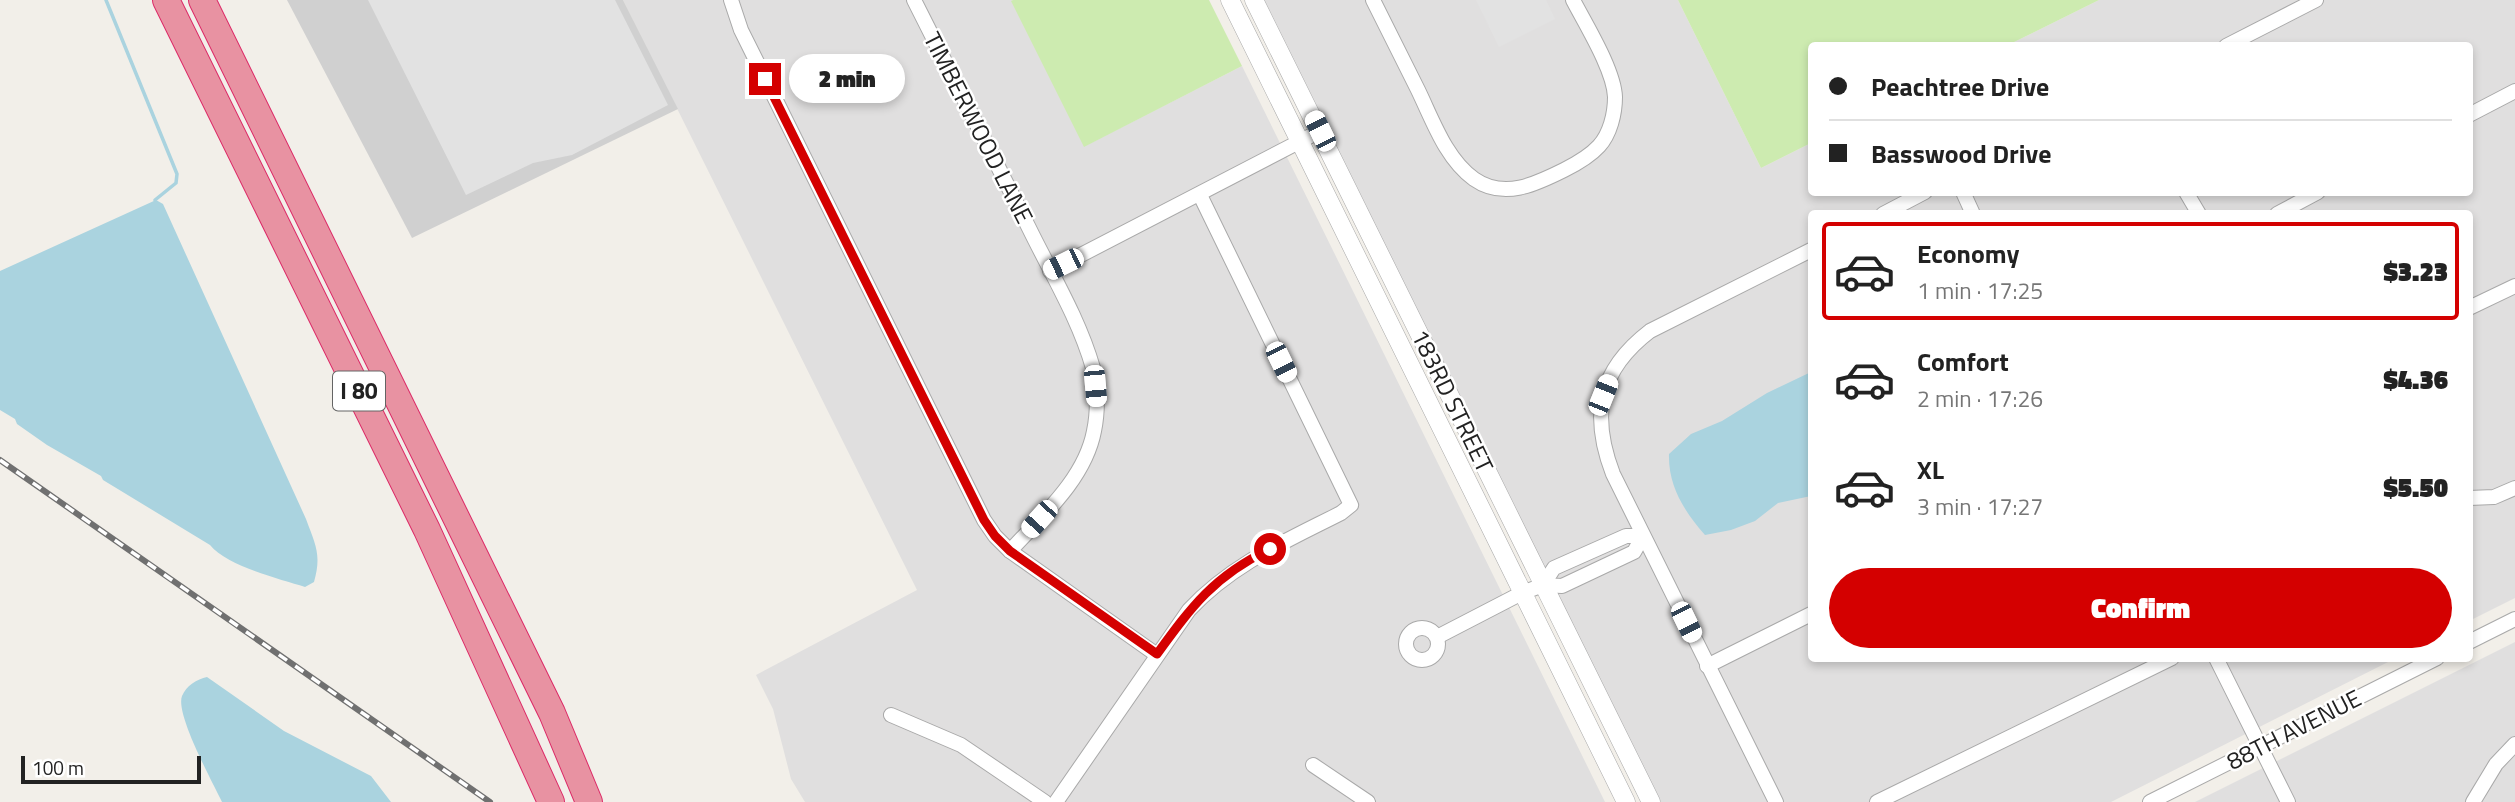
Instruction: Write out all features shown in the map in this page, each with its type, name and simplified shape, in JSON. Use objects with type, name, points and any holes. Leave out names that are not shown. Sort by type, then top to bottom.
[{"type":"highway","name":"I 80","points":[[166,0],[427,530],[548,794]]},
{"type":"highway","name":"I 80","points":[[202,0],[552,713],[589,802]]},
{"type":"street","points":[[731,0],[741,30],[984,520],[1010,551],[1157,654]]},
{"type":"street","name":"TIMBERWOOD LANE","points":[[914,0],[1050,271],[1083,339],[1094,370],[1094,431],[1085,462],[1056,500],[1010,551]]},
{"type":"street","name":"183RD STREET","points":[[1230,0],[1626,802]]},
{"type":"street","name":"183RD STREET","points":[[1254,0],[1651,802]]},
{"type":"street","points":[[1373,0],[1445,144],[1460,167],[1475,180],[1490,187],[1509,189],[1532,186],[1589,156],[1600,146],[1610,126],[1615,104],[1614,88],[1573,0]]},
{"type":"street","points":[[2234,42],[2316,0]]},
{"type":"street","points":[[2473,113],[2515,91]]},
{"type":"street","points":[[1050,271],[1320,131]]},
{"type":"street","points":[[1056,802],[1189,610],[1217,583],[1250,559],[1341,513],[1351,505],[1200,195]]},
{"type":"street","points":[[1891,210],[1917,196]]},
{"type":"street","points":[[2284,210],[2311,196]]},
{"type":"street","points":[[1776,802],[1613,474],[1601,432],[1603,395],[1614,368],[1630,347],[1650,331],[1808,252]]},
{"type":"street","points":[[2473,306],[2515,286]]},
{"type":"street","points":[[2473,498],[2494,497],[2515,488]]},
{"type":"street","points":[[1437,637],[1522,593],[1543,585],[1562,586],[1634,552],[1643,536]]},
{"type":"street","points":[[1707,666],[1808,616]]},
{"type":"street","points":[[2473,640],[2515,619]]},
{"type":"street","points":[[1877,802],[2164,662]]},
{"type":"street","points":[[2218,662],[2288,802]]},
{"type":"street","name":"88TH AVENUE","points":[[2150,802],[2429,662]]},
{"type":"street","points":[[891,715],[961,745],[1045,802]]},
{"type":"street","points":[[2473,802],[2496,764],[2515,744]]},
{"type":"street","points":[[1313,765],[1368,802]]},
{"type":"shaded area","points":[[287,0],[623,0],[678,109],[412,238]]},
{"type":"shaded area","points":[[368,0],[615,0],[668,105],[572,155],[533,163],[466,195]]},
{"type":"shaded area","points":[[623,0],[1013,0],[1085,146],[1242,66],[1605,802],[805,802],[791,779],[773,709],[756,675],[917,590]]},
{"type":"shaded area","points":[[1263,0],[1678,0],[1761,168],[1808,144],[1808,196],[2473,196],[2473,42],[2014,42],[2099,0],[2515,0],[2515,598],[2473,619],[2473,210],[1808,210],[1808,662],[2388,662],[2111,802],[1661,802]]},
{"type":"shaded area","points":[[1476,0],[1546,0],[1555,19],[1499,47]]},
{"type":"shaded area","points":[[2515,642],[2515,802],[2195,802]]},
{"type":"green space","points":[[1209,0],[1242,66],[1084,147],[1011,1]]},
{"type":"green space","points":[[1678,0],[2099,0],[2014,42],[1808,42],[1808,144],[1761,168]]},
{"type":"water","points":[[156,200],[163,204],[306,519],[315,543],[317,564],[314,582],[305,587],[254,571],[228,559],[210,545],[103,480],[101,476],[47,445],[0,410],[0,271]]},
{"type":"water","points":[[1808,373],[1808,497],[1778,503],[1755,521],[1731,530],[1705,535],[1690,517],[1674,487],[1669,454],[1691,434],[1722,421],[1767,393]]},
{"type":"water","points":[[207,677],[284,731],[371,776],[391,802],[222,802],[189,732],[181,705],[186,689]]},
{"type":"waterway","points":[[106,0],[177,174],[176,183],[155,200]]},
{"type":"railway","points":[[0,460],[490,802]]},
{"type":"route","points":[[765,79],[984,520],[1010,551],[1157,654],[1202,596],[1250,559],[1270,549]]}]
